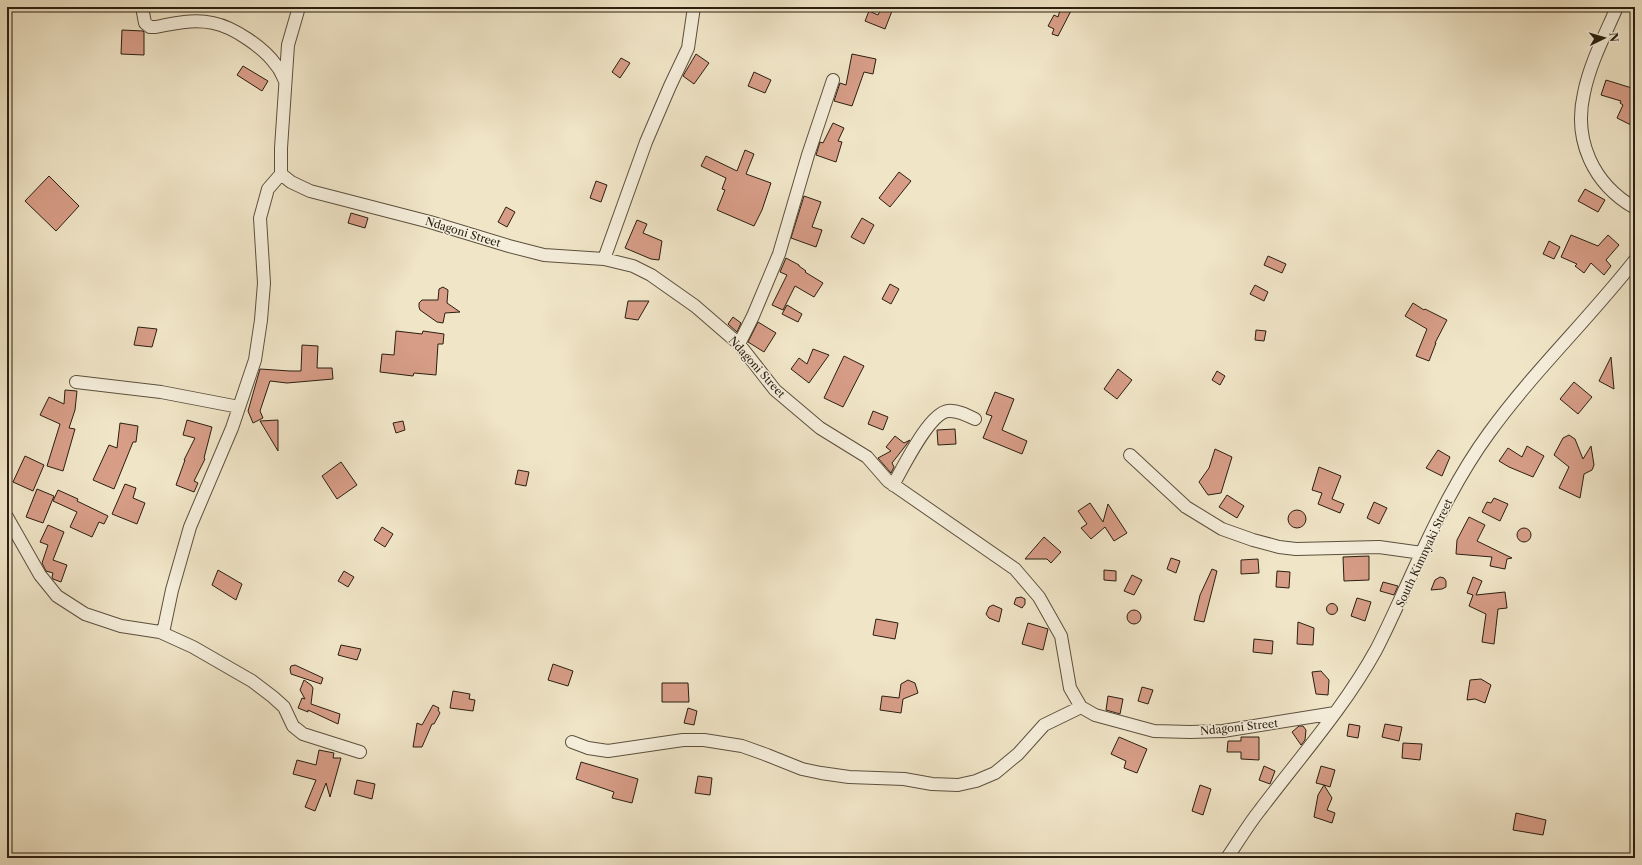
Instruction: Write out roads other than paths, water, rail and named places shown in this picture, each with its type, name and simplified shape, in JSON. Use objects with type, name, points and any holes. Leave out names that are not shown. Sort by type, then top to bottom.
[{"type":"street","points":[[142,7],[145,23],[150,27],[191,21],[214,23],[236,32],[263,50],[277,65],[285,81]]},
{"type":"street","points":[[160,632],[164,628],[172,590],[190,528],[232,428],[255,360],[262,320],[264,283],[260,218],[268,189],[281,174],[288,44],[299,7]]},
{"type":"street","points":[[604,259],[654,122],[688,48],[694,7]]},
{"type":"street","points":[[1617,7],[1592,64],[1583,94],[1581,116],[1587,154],[1592,166],[1609,189],[1635,208]]},
{"type":"street","points":[[739,344],[753,316],[779,254],[808,155],[833,80]]},
{"type":"street","name":"Ndagoni Street","points":[[281,174],[291,182],[310,192],[430,222],[509,246],[544,254],[604,259],[633,266],[651,275],[695,306],[739,344],[774,390],[820,428],[867,457],[893,485],[1014,569],[1039,597],[1061,636],[1070,688],[1081,707],[1095,715],[1154,731],[1190,732],[1223,731],[1335,713]]},
{"type":"street","name":"South Kimnyaki Street","points":[[1227,858],[1259,811],[1335,713],[1375,651],[1463,472],[1489,432],[1635,260]]},
{"type":"street","points":[[76,382],[161,392],[239,407]]},
{"type":"street","points":[[893,485],[919,439],[931,422],[939,414],[947,411],[956,411],[975,419]]},
{"type":"street","points":[[1130,455],[1186,507],[1222,529],[1253,540],[1278,547],[1296,549],[1379,547],[1422,553]]},
{"type":"street","points":[[7,517],[40,575],[57,596],[85,614],[121,626],[160,632],[214,658],[252,681],[284,707],[293,726],[303,734],[360,752]]},
{"type":"street","points":[[572,742],[588,748],[608,751],[676,741],[704,740],[742,746],[802,769],[821,773],[850,777],[904,779],[932,784],[958,785],[976,782],[995,773],[1018,754],[1044,725],[1081,707]]}]
